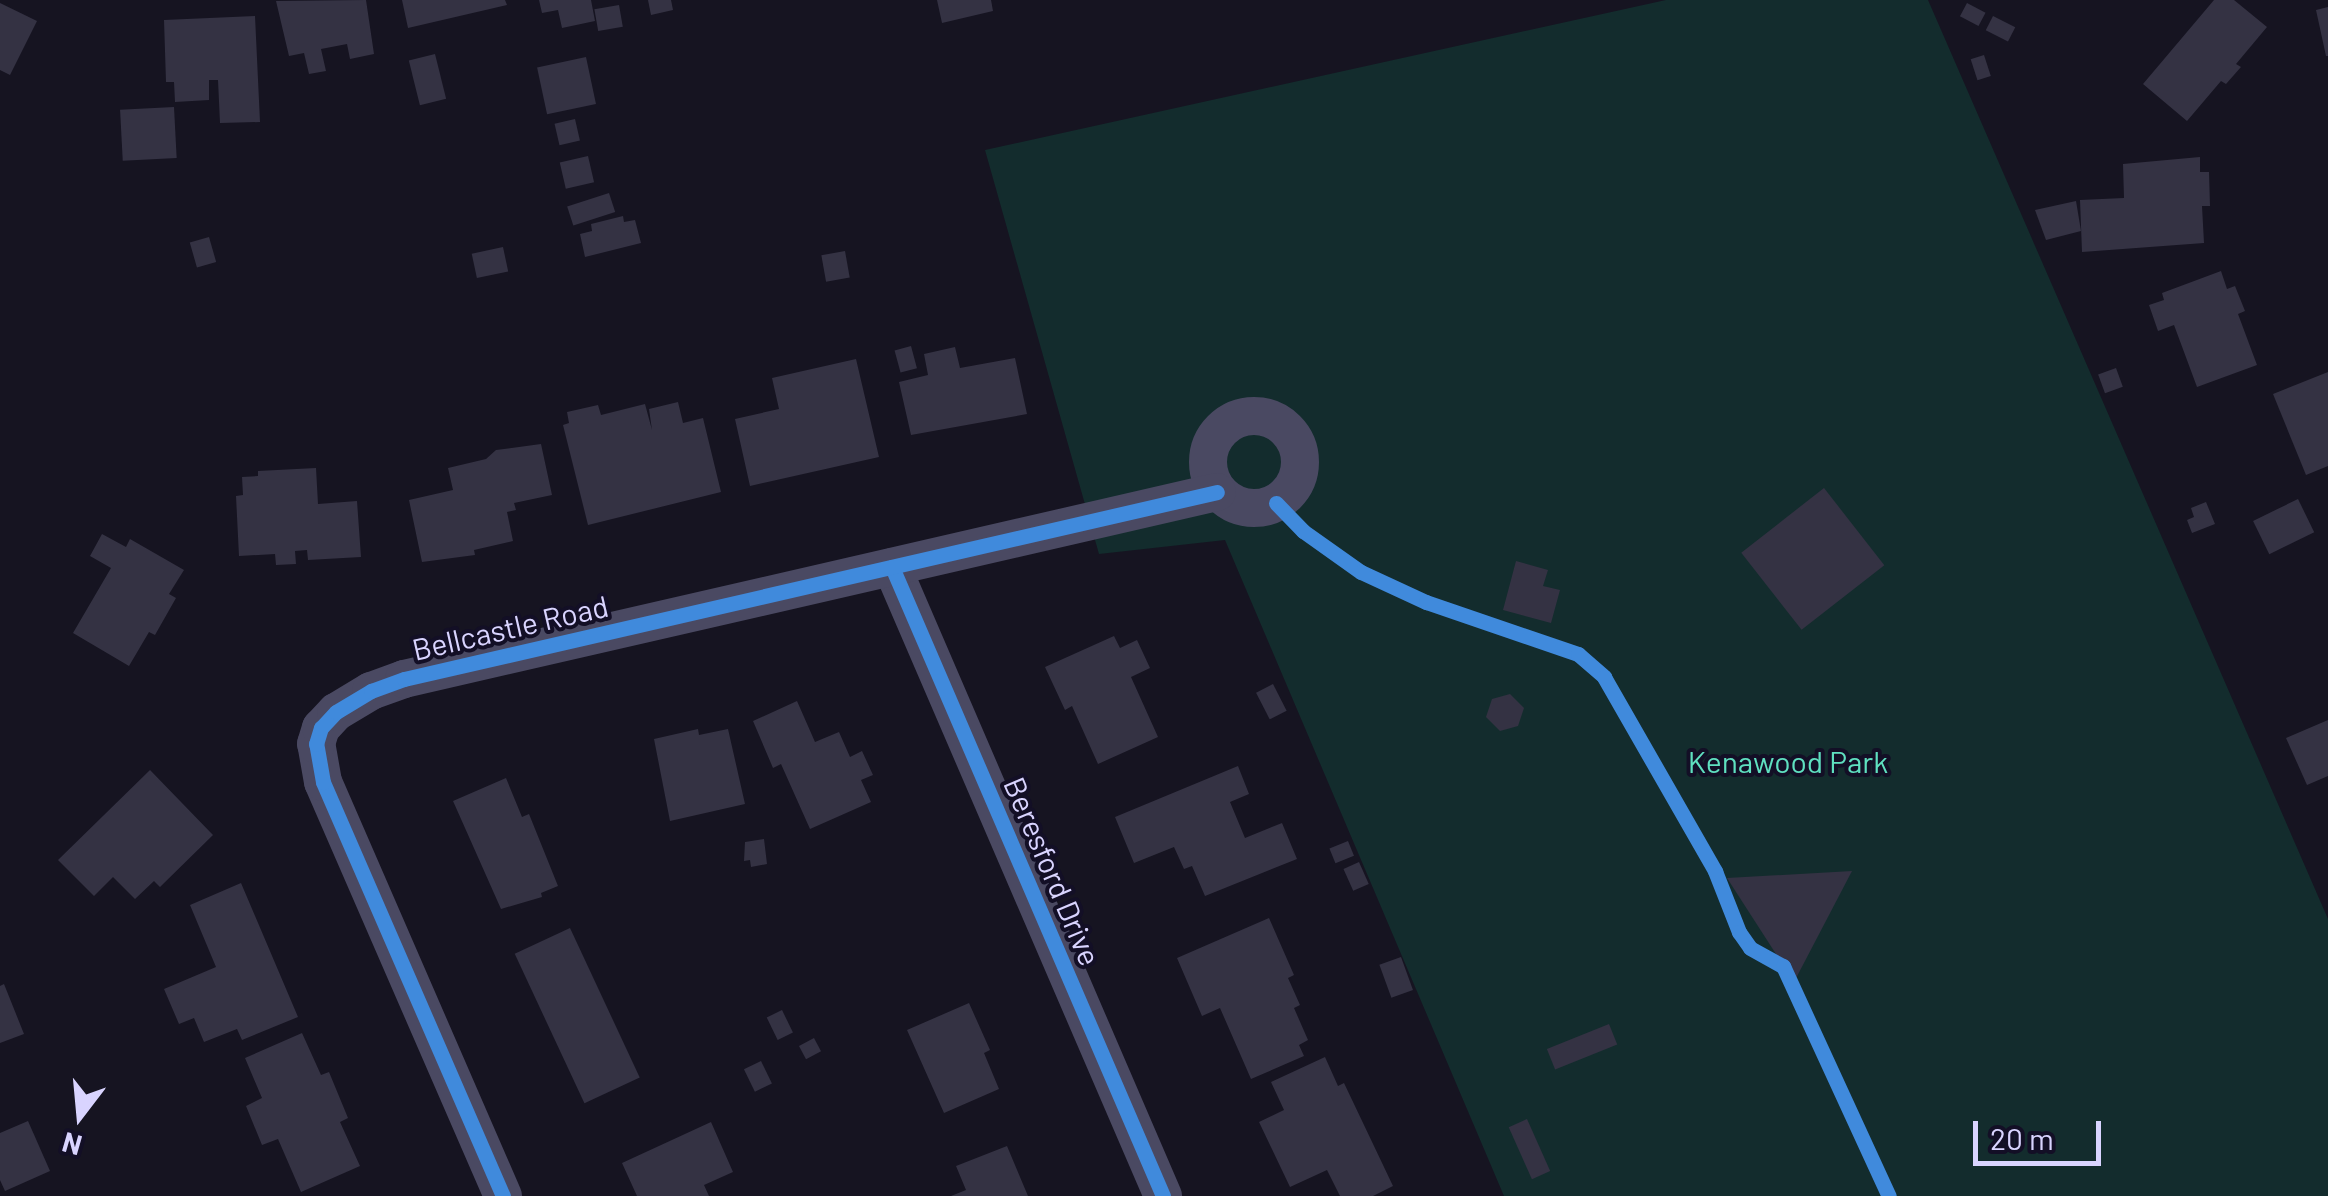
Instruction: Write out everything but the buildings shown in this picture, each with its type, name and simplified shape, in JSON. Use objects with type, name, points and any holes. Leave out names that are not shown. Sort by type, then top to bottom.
[{"type":"street","name":"Bellcastle Road","points":[[502,1196],[323,782],[316,759],[322,728],[336,712],[371,691],[404,679],[1217,492]]},
{"type":"street","name":"Beresford Drive","points":[[892,567],[1163,1196]]},
{"type":"green space","name":"Kenawood Park","points":[[1666,0],[1928,0],[2328,919],[2328,1196],[1504,1196],[1225,540],[1099,554],[985,150]]},
{"type":"cycle path","points":[[503,1196],[323,782],[316,744],[321,728],[336,712],[371,691],[404,679],[1217,492]]},
{"type":"cycle path","points":[[1276,503],[1303,531],[1361,572],[1426,602],[1578,654],[1604,677],[1715,871],[1739,932],[1750,948],[1783,966],[1889,1196]]},
{"type":"cycle path","points":[[892,567],[1163,1196]]}]
